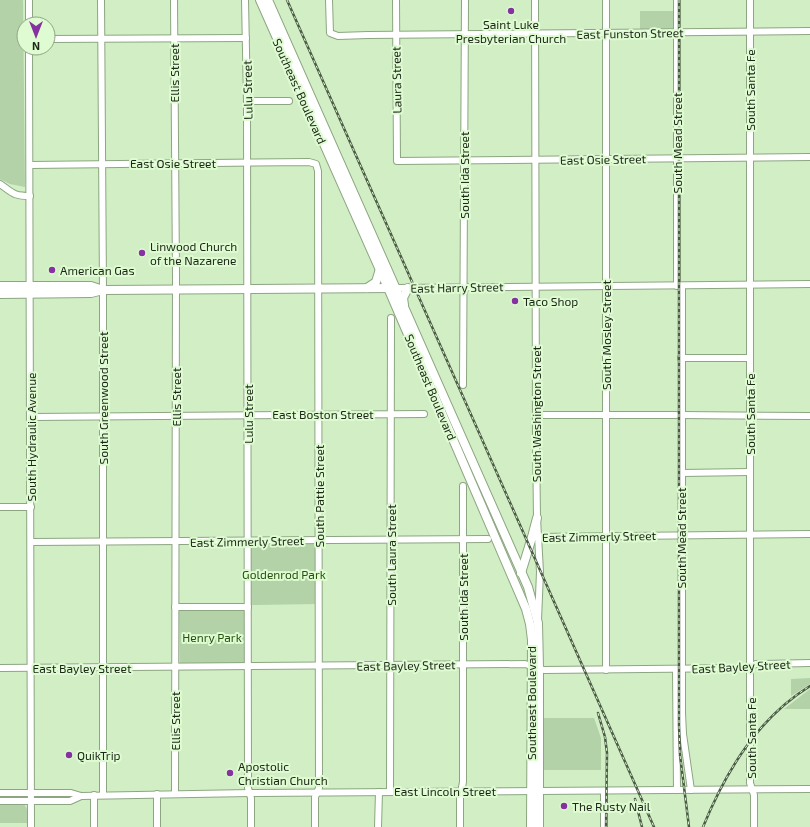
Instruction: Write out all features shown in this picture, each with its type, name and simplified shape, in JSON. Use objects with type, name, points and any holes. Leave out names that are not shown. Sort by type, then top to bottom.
[{"type":"main road","name":"Southeast Boulevard","points":[[260,0],[380,268],[404,308],[521,571],[538,623]]},
{"type":"main road","name":"Southeast Boulevard","points":[[268,0],[392,288],[519,593],[530,624],[535,667]]},
{"type":"main road","points":[[367,288],[376,282],[380,268]]},
{"type":"main road","name":"East Harry Street","points":[[0,286],[30,290]]},
{"type":"main road","name":"East Harry Street","points":[[0,294],[30,290],[91,286],[103,290],[392,288]]},
{"type":"main road","points":[[404,308],[403,298],[408,288]]},
{"type":"main road","points":[[519,593],[518,585],[521,571],[535,537],[536,518]]},
{"type":"main road","points":[[538,623],[535,667],[535,791],[539,827]]},
{"type":"main road","points":[[531,827],[535,791]]},
{"type":"street","points":[[29,0],[29,16]]},
{"type":"street","name":"South Greenwood Street","points":[[101,0],[104,542],[103,795]]},
{"type":"street","name":"Ellis Street","points":[[174,0],[176,290],[175,794]]},
{"type":"street","name":"Lulu Street","points":[[245,0],[248,289],[248,788],[251,798],[251,827]]},
{"type":"street","name":"East Funston Street","points":[[329,0],[330,33],[338,36],[810,31]]},
{"type":"street","name":"Laura Street","points":[[396,0],[397,161]]},
{"type":"street","name":"South Ida Street","points":[[463,385],[465,0]]},
{"type":"street","name":"South Washington Street","points":[[535,0],[536,518]]},
{"type":"street","name":"South Mosley Street","points":[[606,0],[606,670]]},
{"type":"street","name":"South Mead Street","points":[[677,0],[677,158],[681,358],[679,415],[682,473],[678,790]]},
{"type":"street","name":"South Santa Fe","points":[[750,0],[750,783],[754,795],[754,827]]},
{"type":"street","points":[[56,39],[246,38]]},
{"type":"street","name":"South Hydraulic Avenue","points":[[29,56],[31,827]]},
{"type":"street","points":[[247,101],[288,101]]},
{"type":"street","name":"East Osie Street","points":[[397,161],[810,157]]},
{"type":"street","name":"East Osie Street","points":[[30,165],[309,162],[316,164]]},
{"type":"street","name":"South Pattie Street","points":[[315,827],[315,797],[319,788],[319,289],[318,171],[316,164]]},
{"type":"street","points":[[0,184],[12,193],[20,196],[30,196]]},
{"type":"street","name":"East Harry Street","points":[[392,288],[810,284]]},
{"type":"street","name":"South Laura Street","points":[[390,792],[391,318]]},
{"type":"street","points":[[681,358],[750,358]]},
{"type":"street","name":"East Boston Street","points":[[31,417],[424,414]]},
{"type":"street","points":[[536,415],[750,415],[754,417],[810,416]]},
{"type":"street","points":[[682,473],[750,472]]},
{"type":"street","name":"South Ida Street","points":[[460,827],[460,797],[463,782],[463,486]]},
{"type":"street","points":[[0,507],[31,507]]},
{"type":"street","name":"East Zimmerly Street","points":[[535,537],[810,534]]},
{"type":"street","points":[[535,537],[540,572],[538,623]]},
{"type":"street","name":"East Zimmerly Street","points":[[31,542],[488,539]]},
{"type":"street","points":[[176,607],[248,607]]},
{"type":"street","name":"East Bayley Street","points":[[0,668],[175,668],[525,664],[544,670],[606,670],[746,668],[756,664],[810,663]]},
{"type":"street","name":"South Mead Street","points":[[679,669],[682,722],[691,790]]},
{"type":"street","name":"East Lincoln Street","points":[[0,801],[70,801],[81,796],[157,794],[810,789]]},
{"type":"street","points":[[604,791],[604,827]]},
{"type":"street","points":[[378,827],[379,792]]},
{"type":"street","name":"East Lincoln Street","points":[[0,793],[71,793],[81,796]]},
{"type":"street","points":[[157,794],[157,827]]},
{"type":"street","points":[[94,795],[94,827]]},
{"type":"green space","points":[[0,0],[23,0],[23,16],[16,16],[16,56],[24,56],[25,187],[10,184],[0,179]]},
{"type":"green space","points":[[640,11],[674,11],[674,30],[640,30]]},
{"type":"green space","name":"Goldenrod Park","points":[[253,544],[316,544],[317,604],[251,605],[251,547]]},
{"type":"green space","name":"Henry Park","points":[[180,610],[245,610],[246,663],[180,664]]},
{"type":"green space","points":[[810,678],[810,684],[791,696],[791,679]]},
{"type":"green space","points":[[810,689],[810,709],[784,709]]},
{"type":"green space","points":[[542,718],[594,718],[601,738],[601,770],[542,770]]},
{"type":"green space","points":[[0,803],[18,803],[25,806],[27,809],[28,823],[0,823]]},
{"type":"railway","points":[[287,0],[654,827]]},
{"type":"railway","points":[[679,0],[679,725],[680,755],[689,827]]},
{"type":"railway","points":[[703,827],[733,766],[759,730],[791,699],[810,686]]},
{"type":"railway","points":[[598,713],[605,737],[607,753],[606,827]]},
{"type":"railway","points":[[635,799],[642,827]]},
{"type":"place","name":"Saint Luke Presbyterian Church","points":[[511,11]]},
{"type":"place","name":"Linwood Church of the Nazarene","points":[[142,253]]},
{"type":"place","name":"American Gas","points":[[52,270]]},
{"type":"place","name":"Taco Shop","points":[[515,301]]},
{"type":"place","name":"QuikTrip","points":[[69,755]]},
{"type":"place","name":"Apostolic Christian Church","points":[[230,773]]},
{"type":"place","name":"The Rusty Nail","points":[[564,806]]}]
